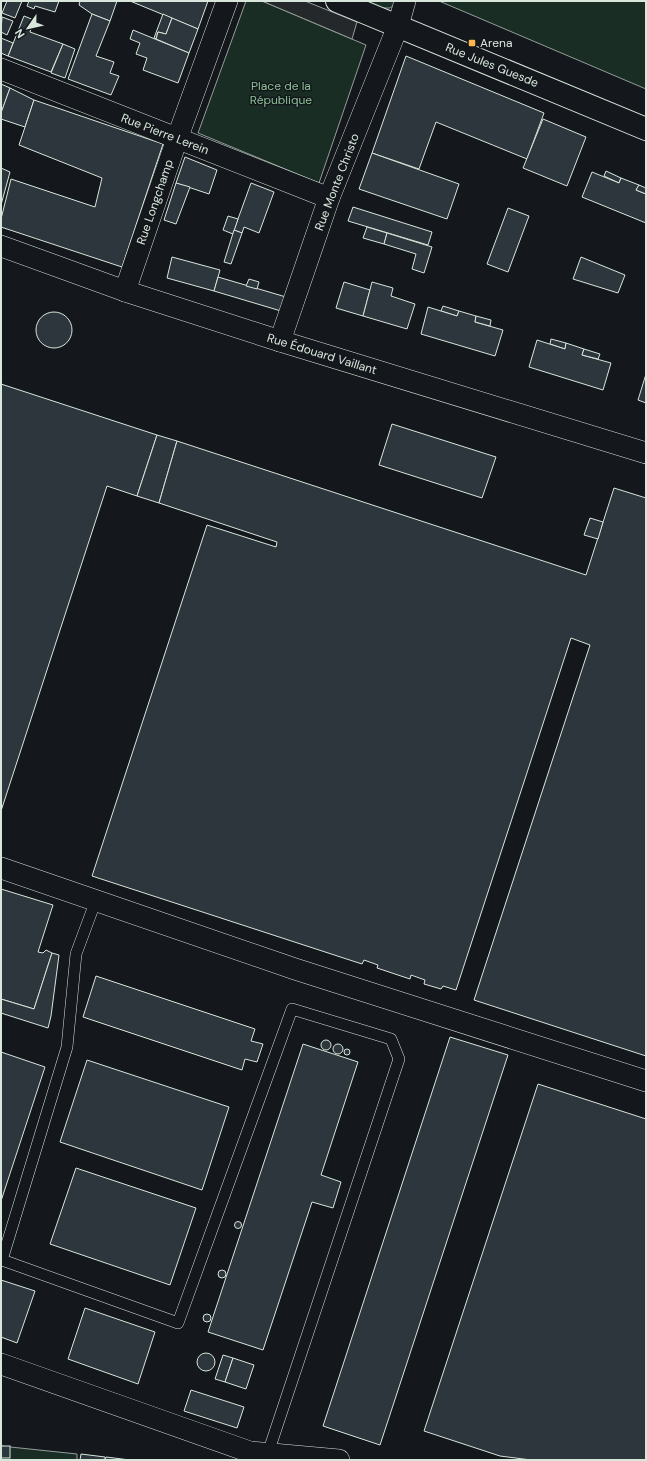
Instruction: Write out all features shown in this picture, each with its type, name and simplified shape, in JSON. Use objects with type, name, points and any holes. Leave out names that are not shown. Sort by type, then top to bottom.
[{"type":"street","name":"Rue Longchamp","points":[[125,291],[177,139],[227,1]]},
{"type":"street","name":"Rue Jules Guesde","points":[[337,1],[646,129]]},
{"type":"street","name":"Rue Monte Christo","points":[[280,341],[330,198],[398,26],[405,1]]},
{"type":"street","name":"Rue Pierre Lerein","points":[[1,69],[330,198]]},
{"type":"street","name":"Rue Édouard Vaillant","points":[[1,246],[125,291],[280,341],[646,453]]},
{"type":"street","points":[[1,868],[295,969],[646,1081]]},
{"type":"street","points":[[1,1364],[250,1452],[338,1460]]},
{"type":"lane","points":[[96,900],[76,954],[67,1047],[2,1260],[178,1323],[292,1009],[391,1039],[399,1059],[268,1453]]},
{"type":"green space","name":"Place de la République","points":[[246,1],[262,1],[366,45],[319,183],[198,133]]},
{"type":"green space","points":[[363,1],[399,1],[390,8],[380,8]]},
{"type":"green space","points":[[439,1],[646,1],[646,89]]},
{"type":"green space","points":[[1,1446],[77,1454],[77,1460],[1,1460]]},
{"type":"shaded area","points":[[262,1],[305,1],[357,22],[352,39]]},
{"type":"building","points":[[7,1],[22,1],[15,18],[2,13]]},
{"type":"building","points":[[29,1],[59,1],[55,12],[35,6],[34,9],[27,6]]},
{"type":"building","points":[[80,1],[117,1],[110,21],[92,14],[79,5]]},
{"type":"building","points":[[130,1],[208,1],[198,29]]},
{"type":"building","points":[[92,14],[110,21],[96,56],[114,62],[110,73],[119,76],[111,95],[68,79]]},
{"type":"building","points":[[163,14],[172,18],[166,34],[158,32],[156,39],[154,38]]},
{"type":"building","points":[[24,16],[34,20],[30,32],[63,44],[51,72],[8,56]]},
{"type":"building","points":[[2,17],[13,21],[7,35],[1,32]]},
{"type":"building","points":[[172,18],[198,29],[189,53],[156,39],[158,32],[166,34]]},
{"type":"building","points":[[133,30],[189,53],[178,83],[143,70],[147,58],[136,54],[140,43],[130,39]]},
{"type":"building","points":[[1,38],[13,43],[8,56],[1,53]]},
{"type":"building","points":[[63,44],[75,49],[65,78],[51,73]]},
{"type":"building","points":[[406,56],[544,113],[527,159],[436,122],[419,169],[372,153]]},
{"type":"building","points":[[1,84],[10,88],[3,108],[1,108]]},
{"type":"building","points":[[10,88],[34,100],[25,127],[1,119],[1,113]]},
{"type":"building","points":[[34,100],[163,144],[122,267],[1,227],[1,219],[11,179],[95,207],[102,178],[19,145]]},
{"type":"building","points":[[543,119],[586,137],[567,186],[523,168]]},
{"type":"building","points":[[372,153],[459,184],[447,219],[359,189]]},
{"type":"building","points":[[185,157],[217,170],[209,194],[176,183]]},
{"type":"building","points":[[1,168],[10,172],[1,205]]},
{"type":"building","points":[[606,171],[621,178],[619,183],[604,176]]},
{"type":"building","points":[[592,172],[619,183],[621,178],[639,185],[636,190],[646,194],[646,223],[582,197]]},
{"type":"building","points":[[176,183],[190,187],[176,224],[164,220]]},
{"type":"building","points":[[251,183],[274,192],[259,233],[244,227],[242,233],[234,230]]},
{"type":"building","points":[[639,185],[646,188],[646,194],[636,190]]},
{"type":"building","points":[[353,207],[432,232],[428,245],[348,221]]},
{"type":"building","points":[[508,208],[529,216],[508,272],[487,264]]},
{"type":"building","points":[[228,216],[238,219],[233,234],[223,230]]},
{"type":"building","points":[[367,227],[387,233],[384,244],[363,238]]},
{"type":"building","points":[[234,230],[242,233],[231,264],[224,262]]},
{"type":"building","points":[[387,233],[432,247],[424,273],[412,269],[416,254],[384,244]]},
{"type":"building","points":[[172,257],[220,270],[214,291],[167,278]]},
{"type":"building","points":[[581,257],[625,275],[618,293],[573,279]]},
{"type":"building","points":[[218,277],[286,297],[281,311],[214,291]]},
{"type":"building","points":[[249,279],[259,282],[257,289],[246,286]]},
{"type":"building","points":[[344,282],[370,290],[363,316],[336,308]]},
{"type":"building","points":[[372,282],[393,288],[391,296],[415,304],[407,329],[363,316]]},
{"type":"building","points":[[443,306],[459,311],[457,316],[441,311]]},
{"type":"building","points":[[428,307],[457,316],[459,311],[476,316],[475,322],[503,330],[495,356],[421,334]]},
{"type":"building","points":[[58,312],[67,317],[71,323],[71,337],[67,343],[58,348],[50,348],[41,343],[37,337],[36,326],[41,317],[47,313]]},
{"type":"building","points":[[476,316],[491,320],[490,326],[475,322]]},
{"type":"building","points":[[551,339],[566,343],[565,349],[550,344]]},
{"type":"building","points":[[537,340],[565,349],[566,343],[584,349],[582,355],[611,363],[603,390],[529,367]]},
{"type":"building","points":[[584,349],[600,354],[598,359],[582,355]]},
{"type":"building","points":[[646,374],[646,403],[638,400]]},
{"type":"building","points":[[1,384],[157,435],[137,496],[107,486],[1,811]]},
{"type":"building","points":[[392,424],[496,457],[482,498],[379,465]]},
{"type":"building","points":[[157,435],[177,441],[159,503],[137,496]]},
{"type":"building","points":[[177,441],[586,575],[614,488],[646,498],[646,1056],[474,1000],[590,645],[571,638],[456,990],[443,986],[441,989],[424,984],[425,980],[411,975],[410,979],[377,968],[378,965],[364,960],[362,964],[92,876],[207,525],[276,547],[277,542],[159,503]]},
{"type":"building","points":[[590,518],[603,522],[598,539],[584,535]]},
{"type":"building","points":[[1,889],[53,905],[38,952],[43,953],[46,950],[52,953],[34,1009],[1,999]]},
{"type":"building","points":[[52,953],[59,955],[48,1028],[1,1013],[1,999],[34,1009]]},
{"type":"building","points":[[96,976],[255,1029],[251,1041],[263,1044],[257,1062],[245,1059],[242,1070],[83,1017]]},
{"type":"building","points":[[450,1037],[508,1055],[380,1445],[323,1426]]},
{"type":"building","points":[[324,1040],[328,1040],[331,1045],[328,1050],[324,1050],[321,1047],[321,1043]]},
{"type":"building","points":[[303,1044],[358,1062],[321,1175],[341,1182],[333,1208],[312,1202],[263,1350],[208,1332]]},
{"type":"building","points":[[338,1044],[343,1049],[338,1054],[333,1049]]},
{"type":"building","points":[[347,1049],[350,1052],[347,1055],[344,1052]]},
{"type":"building","points":[[1,1052],[45,1067],[1,1201]]},
{"type":"building","points":[[87,1060],[229,1107],[202,1190],[60,1142]]},
{"type":"building","points":[[538,1084],[646,1119],[646,1460],[531,1460],[500,1456],[424,1431]]},
{"type":"building","points":[[76,1168],[196,1208],[170,1285],[50,1244]]},
{"type":"building","points":[[238,1221],[241,1222],[241,1228],[238,1229],[235,1228],[234,1225],[235,1222]]},
{"type":"building","points":[[220,1270],[224,1270],[226,1274],[224,1278],[220,1278],[218,1276],[218,1272]]},
{"type":"building","points":[[1,1280],[35,1291],[17,1343],[1,1337]]},
{"type":"building","points":[[85,1308],[155,1332],[138,1384],[68,1359]]},
{"type":"building","points":[[205,1314],[209,1314],[211,1318],[209,1322],[205,1322],[203,1320],[203,1316]]},
{"type":"building","points":[[206,1353],[212,1356],[215,1362],[212,1368],[206,1371],[200,1368],[197,1362],[200,1356]]},
{"type":"building","points":[[223,1355],[233,1358],[225,1382],[215,1379]]},
{"type":"building","points":[[233,1358],[254,1365],[246,1389],[225,1382]]},
{"type":"building","points":[[191,1390],[244,1407],[237,1428],[184,1411]]},
{"type":"building","points":[[1,1446],[10,1446],[10,1458],[1,1458]]},
{"type":"building","points":[[81,1454],[105,1457],[105,1460],[80,1460]]},
{"type":"building","points":[[106,1457],[130,1460],[105,1460]]},
{"type":"place","name":"Arena","points":[[472,43]]}]
